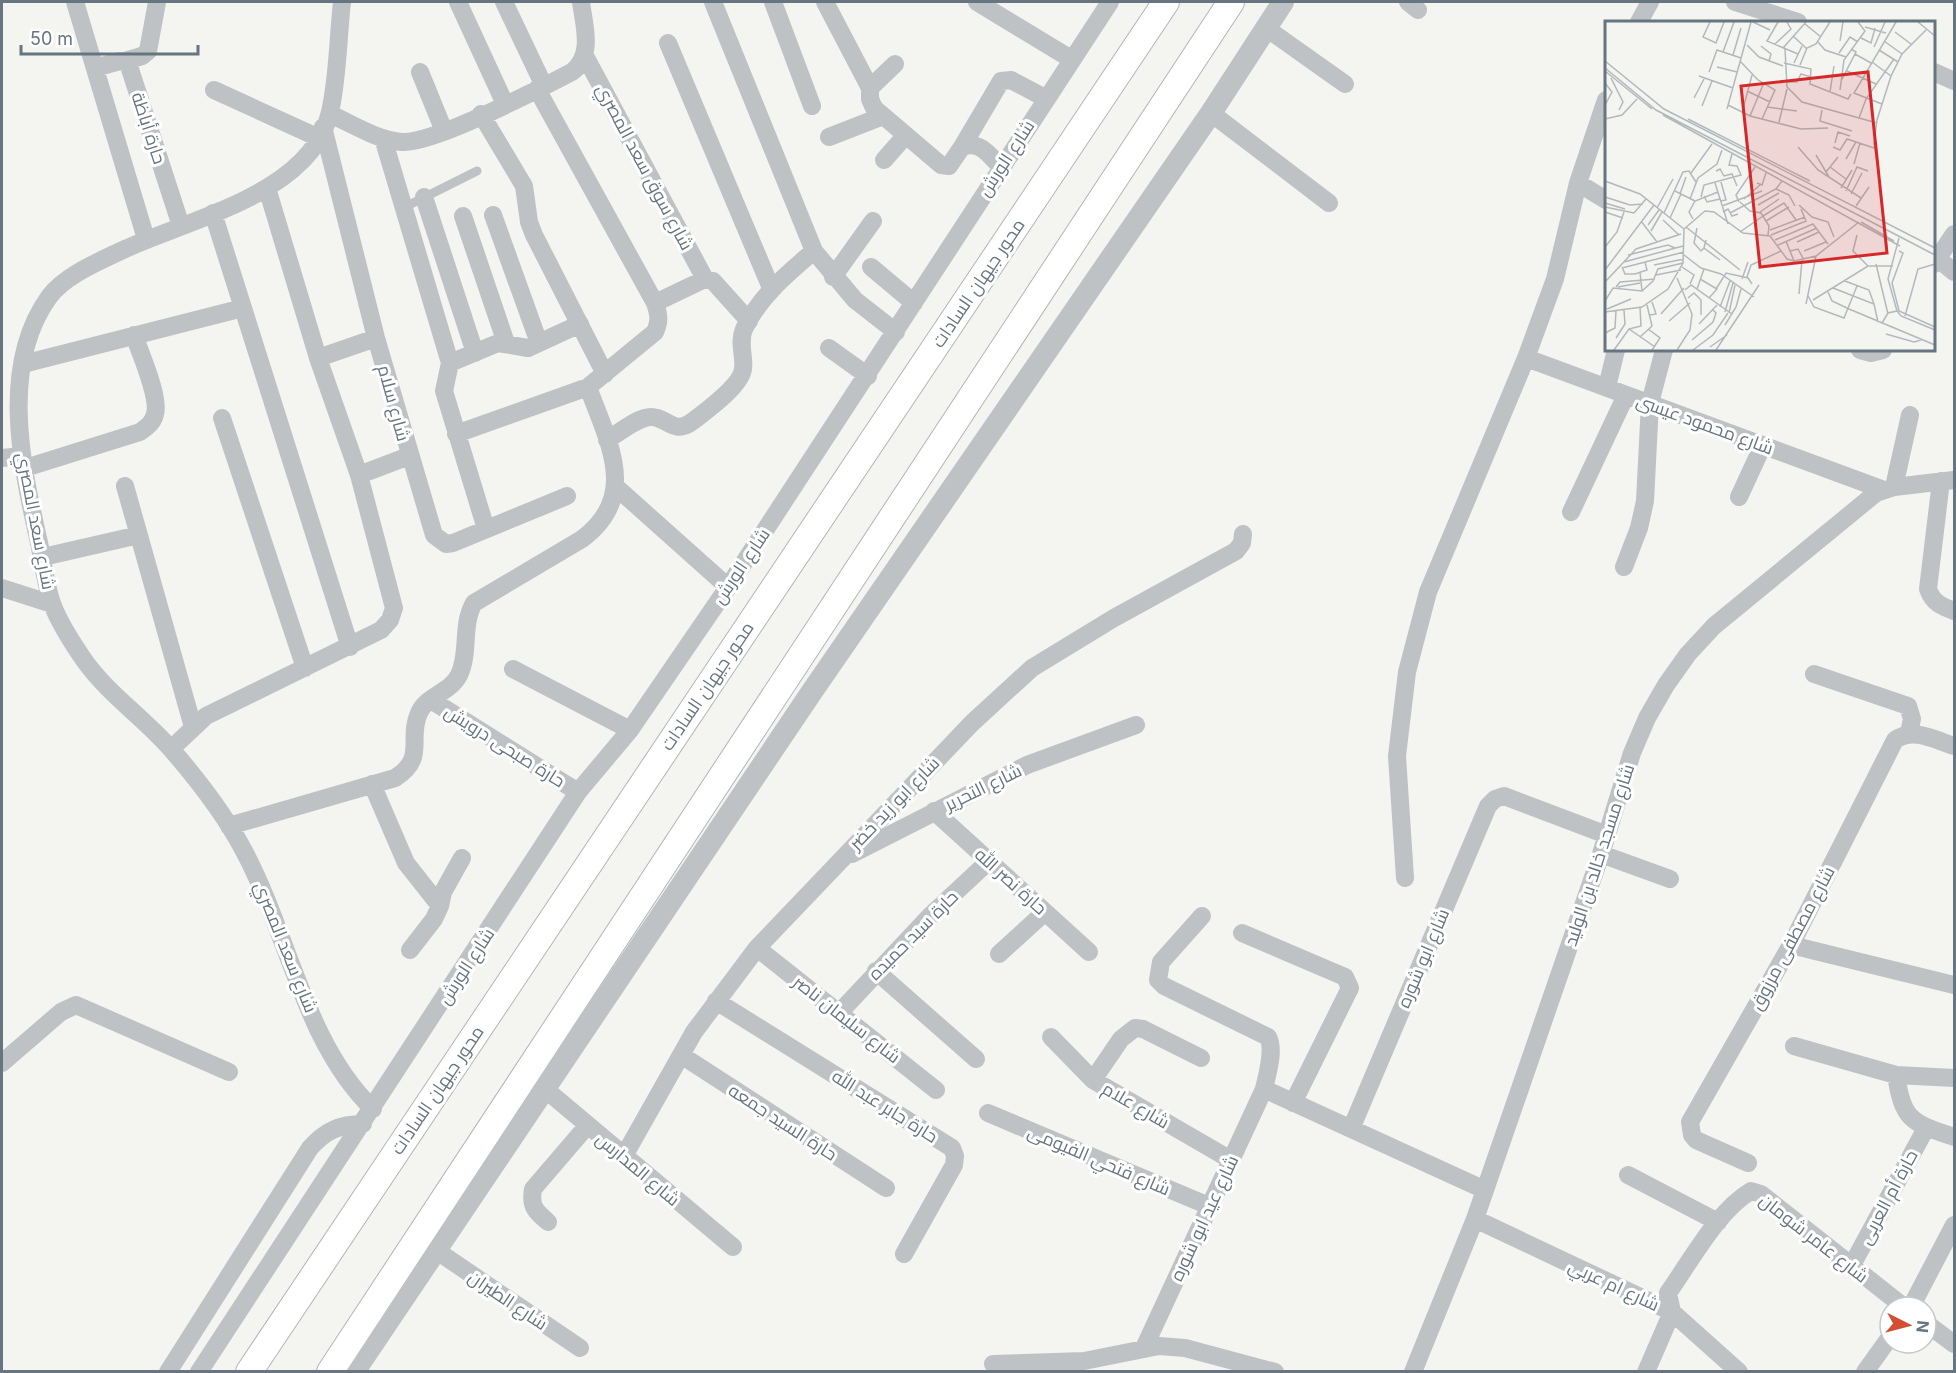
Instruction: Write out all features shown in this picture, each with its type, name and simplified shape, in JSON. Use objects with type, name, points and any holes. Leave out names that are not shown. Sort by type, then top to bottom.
[{"type":"main road","name":"محور جيهان السادات","points":[[249,1371],[1166,2]]},
{"type":"main road","points":[[330,1371],[1231,2]]},
{"type":"street","points":[[95,68],[142,56],[148,51],[157,2]]},
{"type":"street","points":[[324,126],[342,2]]},
{"type":"street","points":[[458,2],[505,104]]},
{"type":"street","points":[[456,434],[588,387],[654,332],[659,315],[655,303],[541,87],[504,2]]},
{"type":"street","points":[[214,90],[324,126],[403,142],[424,140],[541,87],[581,65],[585,56],[586,42],[581,2]]},
{"type":"street","points":[[713,2],[814,251],[833,277],[855,300],[896,332]]},
{"type":"street","points":[[773,2],[812,106]]},
{"type":"street","points":[[825,2],[870,88],[870,99],[874,108],[945,166],[952,163],[1001,81],[1011,81],[1045,99]]},
{"type":"street","points":[[977,2],[1071,59]]},
{"type":"street","name":"شارع الورش","points":[[199,1371],[579,792],[630,730],[728,587],[868,376],[1000,167],[1110,2]]},
{"type":"street","points":[[354,1371],[811,693],[1211,113],[1283,2]]},
{"type":"street","points":[[1640,21],[1650,2]]},
{"type":"street","points":[[1735,2],[1795,21]]},
{"type":"street","points":[[77,3],[146,239]]},
{"type":"street","points":[[1266,28],[1345,84]]},
{"type":"street","points":[[668,43],[771,288]]},
{"type":"street","name":"شارع سوق سعد المصري","points":[[585,56],[705,279]]},
{"type":"street","name":"حارة أباظة","points":[[125,61],[130,67],[180,226]]},
{"type":"street","points":[[870,88],[895,64]]},
{"type":"street","points":[[420,72],[444,131]]},
{"type":"street","points":[[1935,72],[1954,81]]},
{"type":"street","points":[[1405,878],[1396,756],[1407,672],[1428,592],[1526,358],[1555,279],[1578,183],[1605,103]]},
{"type":"street","points":[[1211,113],[1329,203]]},
{"type":"street","points":[[481,114],[524,186],[529,222],[605,374]]},
{"type":"street","points":[[829,137],[883,116]]},
{"type":"street","name":"شارع سعد المصري","points":[[324,126],[303,159],[285,177],[267,188],[100,261],[52,292],[35,317],[23,364],[18,407],[22,463],[52,604],[85,661],[171,749],[229,826],[254,870],[329,1052],[368,1116]]},
{"type":"street","name":"شارع سلام","points":[[324,126],[376,338],[434,535],[440,541],[453,543],[567,496]]},
{"type":"street","points":[[884,160],[906,135]]},
{"type":"street","points":[[382,138],[450,363],[444,391],[486,529]]},
{"type":"street","points":[[962,147],[974,144],[980,146],[1000,167]]},
{"type":"street","points":[[1578,183],[1605,199]]},
{"type":"street","points":[[171,749],[193,727],[227,704],[381,630],[390,620],[394,608],[359,475],[318,358],[267,188]]},
{"type":"street","points":[[424,198],[475,353]]},
{"type":"street","points":[[213,213],[350,646]]},
{"type":"street","points":[[493,215],[539,343]]},
{"type":"street","points":[[463,216],[506,343]]},
{"type":"street","points":[[833,277],[873,221]]},
{"type":"street","points":[[1946,235],[1935,261],[1954,272]]},
{"type":"street","points":[[607,440],[647,417],[658,418],[671,426],[682,427],[691,423],[741,377],[744,368],[741,340],[749,321],[771,288],[814,251]]},
{"type":"street","points":[[871,267],[914,303]]},
{"type":"street","points":[[655,303],[705,279],[713,281],[749,321]]},
{"type":"street","points":[[23,364],[243,308]]},
{"type":"street","points":[[450,363],[506,343],[520,348],[539,343],[579,324]]},
{"type":"street","points":[[2,458],[22,463],[140,432],[150,424],[156,413],[156,400],[134,335]]},
{"type":"street","points":[[318,358],[376,338]]},
{"type":"street","points":[[829,348],[868,376]]},
{"type":"street","points":[[1607,387],[1616,351]]},
{"type":"street","points":[[1624,567],[1639,528],[1645,501],[1650,403],[1664,351]]},
{"type":"street","points":[[1864,351],[1871,353],[1879,351]]},
{"type":"street","name":"شارع محمود عيسى","points":[[1526,358],[1889,489]]},
{"type":"street","points":[[229,826],[395,778],[405,771],[412,761],[417,716],[430,700],[453,684],[459,675],[467,622],[474,603],[595,530],[612,502],[616,487],[616,471],[588,387]]},
{"type":"street","points":[[1571,512],[1626,395]]},
{"type":"street","points":[[1889,489],[1910,415]]},
{"type":"street","points":[[222,418],[305,668]]},
{"type":"street","points":[[1739,497],[1763,445]]},
{"type":"street","points":[[359,475],[409,456]]},
{"type":"street","points":[[1948,480],[1928,589],[1931,598],[1954,610]]},
{"type":"street","name":"شارع مسجد خالد بن الوليد","points":[[1413,1371],[1475,1220],[1601,854],[1632,753],[1665,685],[1688,654],[1714,626],[1876,493],[1948,480]]},
{"type":"street","points":[[125,486],[193,727]]},
{"type":"street","points":[[616,487],[728,587]]},
{"type":"street","name":"شارع ابو زيد خضر","points":[[624,1156],[681,1055],[716,1001],[757,948],[972,723],[1032,668],[1114,618],[1236,551],[1242,543],[1243,534]]},
{"type":"street","points":[[43,557],[139,535]]},
{"type":"street","points":[[2,588],[52,604]]},
{"type":"street","points":[[513,669],[630,730]]},
{"type":"street","points":[[1814,674],[1908,706],[1912,719],[1909,733],[1954,746]]},
{"type":"street","name":"حارة صبحى درويش","points":[[430,700],[579,792]]},
{"type":"street","name":"شارع التحرير","points":[[837,862],[1027,765],[1136,725]]},
{"type":"street","name":"شارع مصطفى مرزوق","points":[[1748,1163],[1696,1140],[1692,1135],[1690,1122],[1791,945],[1895,740],[1909,733]]},
{"type":"street","points":[[372,784],[405,863],[441,906]]},
{"type":"street","name":"شارع ابو شوره","points":[[1351,1129],[1488,806],[1495,799],[1504,796],[1607,835]]},
{"type":"street","name":"حارة نصر الله","points":[[934,811],[1089,952]]},
{"type":"street","points":[[1601,854],[1670,879]]},
{"type":"street","points":[[410,950],[441,906],[443,892],[462,858]]},
{"type":"street","name":"حارة سيد حميده","points":[[840,1012],[931,915],[989,861]]},
{"type":"street","points":[[999,954],[1046,912]]},
{"type":"street","name":"شارع عيد ابو شوره","points":[[1143,1348],[1264,1089],[1270,1046],[1268,1037],[1164,986],[1158,980],[1161,962],[1202,916]]},
{"type":"street","points":[[1242,933],[1345,977],[1349,982],[1350,988],[1293,1103]]},
{"type":"street","points":[[1791,945],[1954,985]]},
{"type":"street","name":"شارع سليمان ناصر","points":[[757,948],[936,1090]]},
{"type":"street","points":[[876,971],[976,1059]]},
{"type":"street","name":"حارة جابر عبد الله","points":[[716,1001],[952,1148],[956,1156],[954,1166],[904,1254]]},
{"type":"street","points":[[2,1063],[61,1012],[76,1005],[229,1072]]},
{"type":"street","points":[[1093,1080],[1121,1039],[1135,1028],[1143,1029],[1201,1058]]},
{"type":"street","name":"شارع علام","points":[[1051,1037],[1093,1080],[1231,1160]]},
{"type":"street","points":[[1794,1046],[1896,1075],[1954,1078]]},
{"type":"street","name":"حارة السيد جمعه","points":[[681,1055],[886,1188]]},
{"type":"street","points":[[1896,1075],[1900,1103],[1910,1118],[1926,1128],[1954,1137]]},
{"type":"street","name":"شارع المدارس","points":[[545,1089],[733,1247]]},
{"type":"street","points":[[1264,1089],[1485,1190]]},
{"type":"street","name":"شارع فتحي الفيومى","points":[[988,1113],[1209,1206]]},
{"type":"street","points":[[168,1371],[310,1148],[328,1131],[368,1116]]},
{"type":"street","points":[[548,1222],[535,1210],[531,1201],[533,1188],[587,1126]]},
{"type":"street","name":"حارة أم العربى","points":[[1851,1267],[1926,1128]]},
{"type":"street","points":[[1628,1175],[1718,1222],[1668,1293],[1672,1312],[1646,1371]]},
{"type":"street","name":"شارع عامر شومان","points":[[1718,1222],[1742,1196],[1751,1191],[1761,1194],[1889,1295]]},
{"type":"street","name":"شارع ام عربي","points":[[1475,1220],[1672,1312],[1738,1371]]},
{"type":"street","points":[[1917,1295],[1954,1225]]},
{"type":"street","name":"شارع الطيران","points":[[437,1251],[580,1348]]},
{"type":"street","points":[[1938,1332],[1954,1344]]},
{"type":"street","points":[[993,1364],[1084,1360],[1110,1357],[1143,1348],[1185,1348],[1275,1371]]},
{"type":"street","points":[[1865,1371],[1878,1353]]},
{"type":"lane","points":[[403,208],[477,171]]}]
